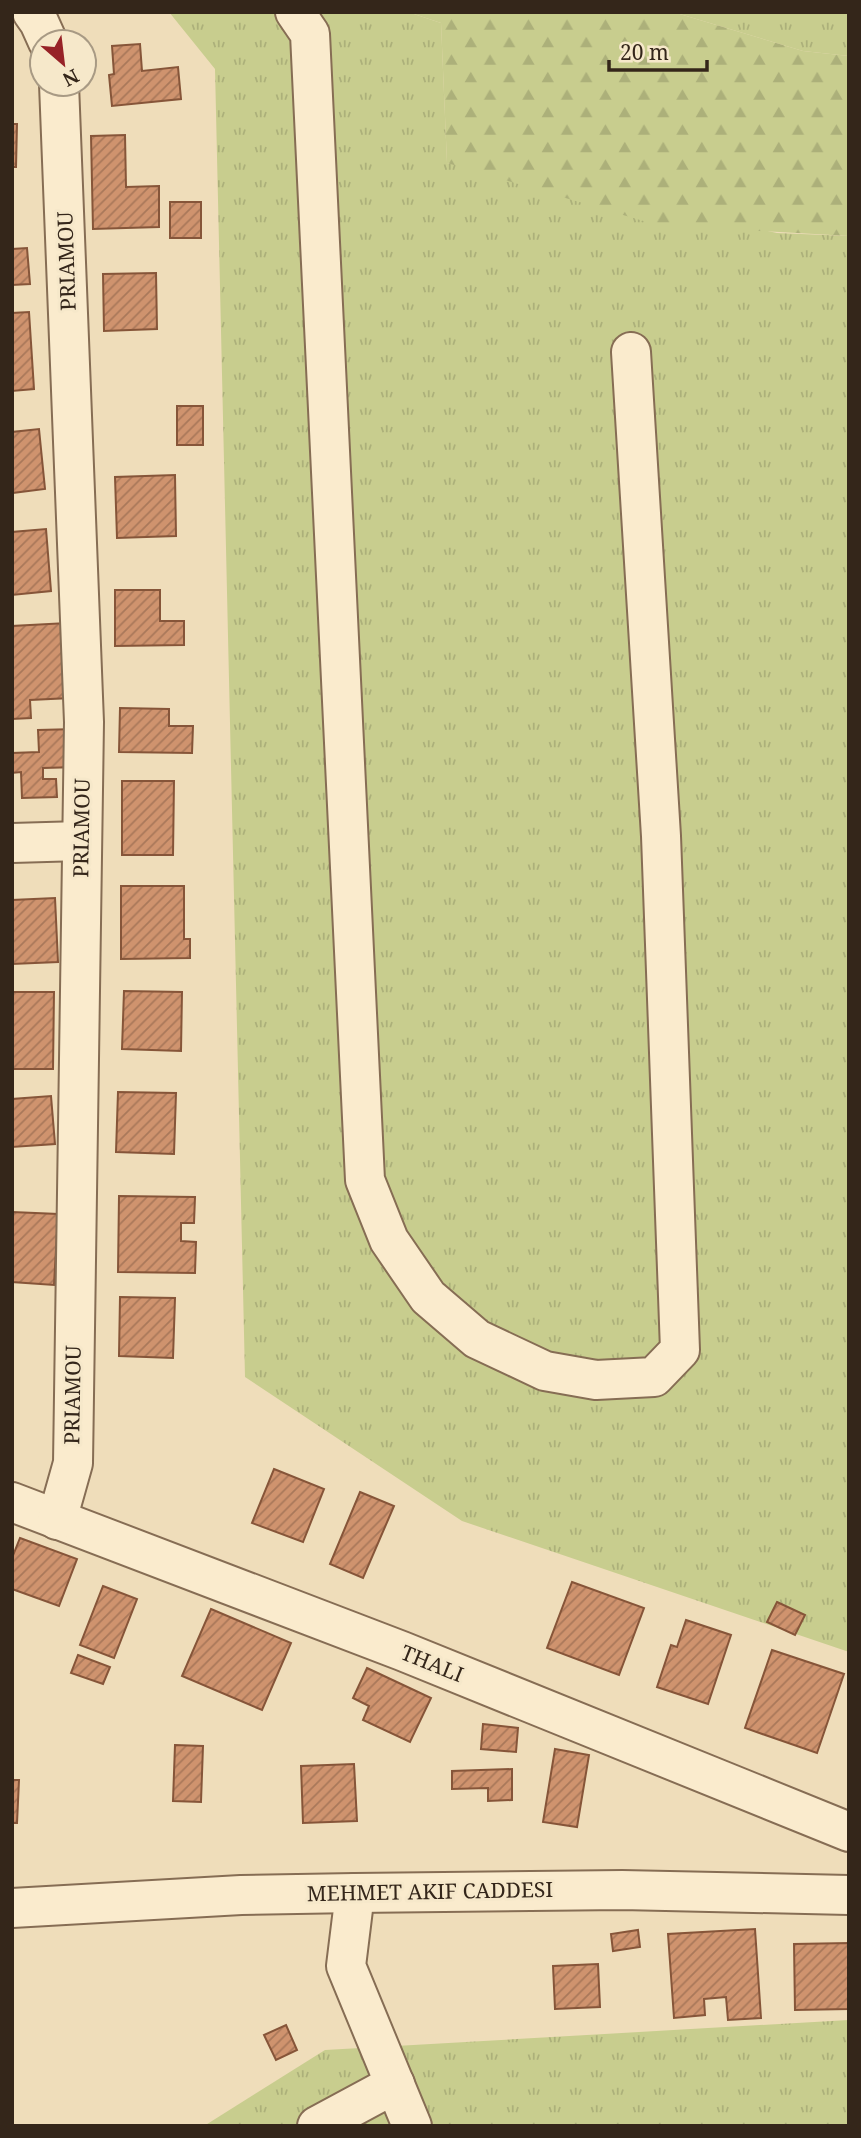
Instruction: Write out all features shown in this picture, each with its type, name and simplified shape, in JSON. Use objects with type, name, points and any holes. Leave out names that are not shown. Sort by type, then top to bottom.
[{"type":"street","points":[[295,12],[310,34],[365,1180],[389,1240],[428,1297],[477,1339],[545,1371],[596,1380],[654,1377],[680,1350],[660,836],[631,352]]},
{"type":"street","name":"PRIAMOU","points":[[57,1520],[72,1463],[84,722],[60,98]]},
{"type":"street","points":[[12,843],[82,841]]},
{"type":"street","name":"THALI","points":[[14,1506],[402,1651],[849,1832]]},
{"type":"street","name":"MEHMET AKIF CADDESI","points":[[12,1908],[241,1895],[355,1893],[622,1891],[849,1895]]},
{"type":"street","points":[[355,1893],[346,1966],[412,2126]]},
{"type":"street","points":[[317,2126],[395,2084]]},
{"type":"green space","points":[[169,12],[408,12],[441,23],[447,163],[777,233],[849,236],[849,1652],[462,1521],[245,1377],[215,69]]},
{"type":"green space","points":[[408,12],[673,12],[803,51],[849,56],[849,236],[657,225],[447,163],[441,23]]},
{"type":"green space","points":[[673,12],[849,12],[849,56],[803,51]]},
{"type":"green space","points":[[849,2020],[849,2126],[204,2126],[325,2050]]},
{"type":"building","points":[[140,44],[142,71],[178,67],[181,99],[112,106],[109,75],[114,74],[112,46]]},
{"type":"building","points":[[12,124],[17,124],[16,167],[12,167]]},
{"type":"building","points":[[125,135],[126,187],[159,186],[159,227],[93,229],[91,136]]},
{"type":"building","points":[[170,202],[201,202],[201,238],[170,238]]},
{"type":"building","points":[[27,248],[30,284],[12,285],[12,249]]},
{"type":"building","points":[[156,273],[157,329],[104,331],[103,274]]},
{"type":"building","points":[[29,312],[34,389],[12,391],[12,313]]},
{"type":"building","points":[[177,406],[203,406],[203,445],[177,445]]},
{"type":"building","points":[[39,429],[45,489],[12,493],[12,432]]},
{"type":"building","points":[[175,475],[176,536],[117,538],[115,477]]},
{"type":"building","points":[[46,529],[51,591],[12,595],[12,532]]},
{"type":"building","points":[[115,590],[160,590],[160,621],[184,621],[184,645],[115,646]]},
{"type":"building","points":[[67,623],[71,698],[30,700],[31,718],[12,719],[12,626]]},
{"type":"building","points":[[120,708],[169,709],[169,726],[193,726],[192,753],[119,752]]},
{"type":"building","points":[[76,729],[78,767],[43,768],[43,779],[56,779],[57,797],[22,798],[21,772],[12,773],[12,753],[39,752],[38,730]]},
{"type":"building","points":[[122,781],[174,781],[173,855],[122,855]]},
{"type":"building","points":[[121,886],[184,886],[184,939],[190,939],[190,958],[121,959]]},
{"type":"building","points":[[55,898],[58,962],[12,964],[12,900]]},
{"type":"building","points":[[124,991],[182,992],[181,1051],[122,1049]]},
{"type":"building","points":[[12,992],[54,992],[53,1069],[12,1069]]},
{"type":"building","points":[[118,1092],[176,1093],[174,1154],[116,1152]]},
{"type":"building","points":[[51,1096],[55,1144],[12,1147],[12,1099]]},
{"type":"building","points":[[119,1196],[195,1197],[194,1223],[181,1223],[181,1241],[196,1242],[195,1273],[118,1272]]},
{"type":"building","points":[[12,1212],[58,1214],[54,1285],[12,1282]]},
{"type":"building","points":[[120,1297],[175,1298],[173,1358],[119,1356]]},
{"type":"building","points":[[274,1469],[324,1489],[303,1542],[252,1523]]},
{"type":"building","points":[[360,1492],[394,1506],[363,1578],[330,1564]]},
{"type":"building","points":[[20,1538],[77,1559],[59,1606],[12,1589],[12,1558]]},
{"type":"building","points":[[572,1582],[644,1608],[619,1675],[547,1648]]},
{"type":"building","points":[[103,1586],[137,1599],[114,1658],[80,1645]]},
{"type":"building","points":[[777,1602],[805,1615],[795,1635],[767,1622]]},
{"type":"building","points":[[211,1609],[291,1643],[262,1710],[182,1676]]},
{"type":"building","points":[[686,1620],[731,1635],[708,1704],[657,1687],[671,1645],[677,1647]]},
{"type":"building","points":[[772,1650],[844,1674],[817,1753],[745,1728]]},
{"type":"building","points":[[78,1655],[110,1667],[103,1684],[71,1673]]},
{"type":"building","points":[[367,1668],[431,1698],[410,1742],[363,1720],[369,1706],[353,1698]]},
{"type":"building","points":[[483,1724],[518,1728],[516,1752],[481,1749]]},
{"type":"building","points":[[175,1745],[203,1746],[201,1802],[173,1801]]},
{"type":"building","points":[[555,1749],[589,1755],[577,1827],[543,1822]]},
{"type":"building","points":[[354,1764],[357,1821],[303,1823],[301,1766]]},
{"type":"building","points":[[512,1769],[512,1800],[488,1801],[488,1788],[452,1789],[452,1771]]},
{"type":"building","points":[[12,1780],[19,1780],[17,1823],[12,1823]]},
{"type":"building","points":[[755,1929],[761,2018],[728,2020],[726,1997],[704,1999],[705,2015],[674,2018],[668,1934]]},
{"type":"building","points":[[638,1930],[640,1947],[613,1951],[611,1934]]},
{"type":"building","points":[[849,1943],[849,2009],[795,2010],[794,1944]]},
{"type":"building","points":[[598,1964],[600,2007],[555,2009],[553,1966]]},
{"type":"building","points":[[286,2025],[297,2050],[276,2060],[264,2035]]}]
